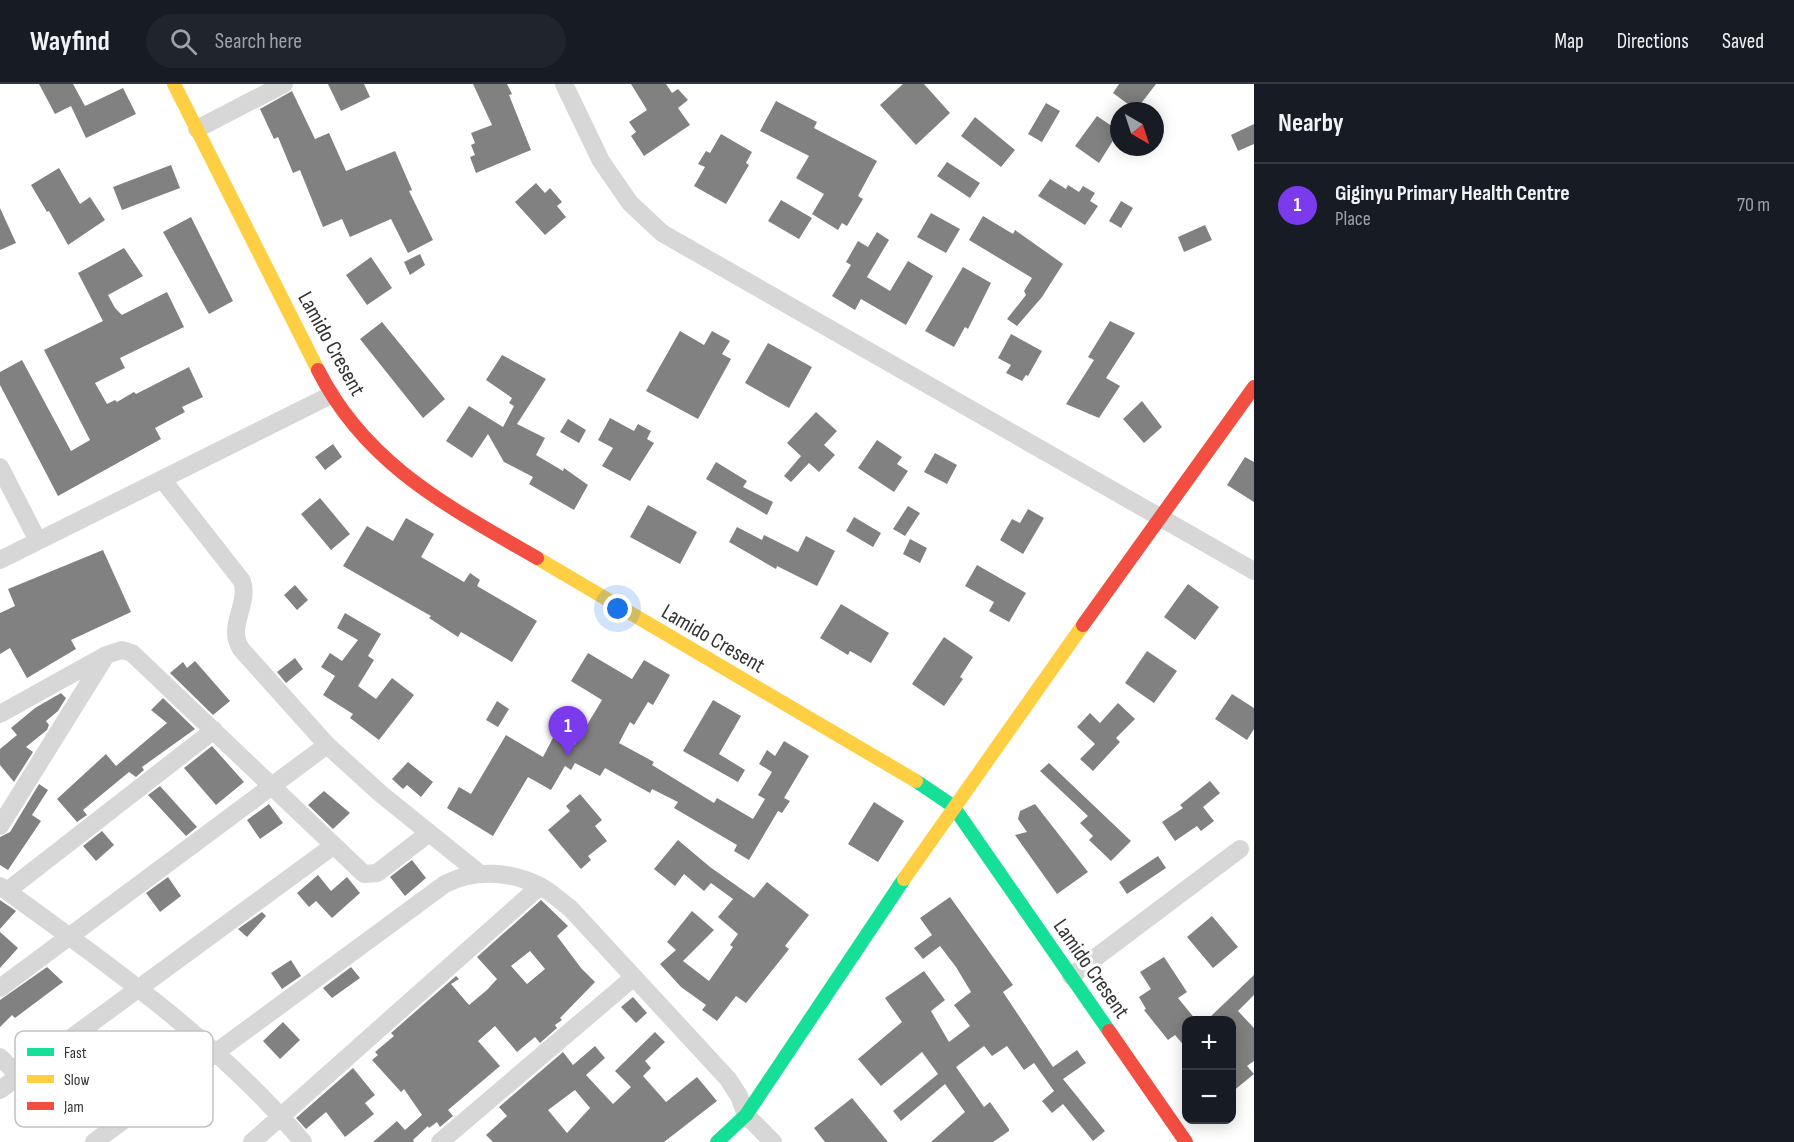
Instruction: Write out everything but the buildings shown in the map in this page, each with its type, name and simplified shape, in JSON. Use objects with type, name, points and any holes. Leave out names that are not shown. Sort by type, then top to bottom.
[{"type":"street","name":"Lamido Cresent","points":[[174,84],[331,395],[387,461],[429,495],[924,785],[953,806],[1185,1142]]},
{"type":"street","points":[[197,129],[284,84]]},
{"type":"street","points":[[564,84],[602,161],[630,203],[662,233],[1254,571]]},
{"type":"street","points":[[717,1142],[746,1115],[953,806],[1254,387]]},
{"type":"street","points":[[0,560],[331,395]]},
{"type":"street","points":[[0,467],[38,541]]},
{"type":"street","points":[[162,479],[242,581],[244,594],[234,631],[236,640],[327,746],[479,873]]},
{"type":"street","points":[[0,714],[106,655],[122,650],[132,653],[364,874],[371,875],[429,833]]},
{"type":"street","points":[[0,826],[106,655]]},
{"type":"street","points":[[191,1031],[139,988],[3,888],[214,730]]},
{"type":"street","points":[[0,988],[71,938],[327,746]]},
{"type":"street","points":[[80,1031],[333,846]]},
{"type":"street","points":[[1071,976],[1240,849]]},
{"type":"street","points":[[303,1142],[281,1115],[215,1051],[445,884],[461,876],[479,873],[509,876],[540,886],[570,908],[728,1079],[740,1096],[746,1115],[773,1142]]},
{"type":"street","points":[[252,1142],[540,886]]},
{"type":"street","points":[[440,1142],[634,977]]},
{"type":"street","points":[[0,1057],[15,1072]]},
{"type":"street","points":[[0,1090],[15,1079]]},
{"type":"street","points":[[94,1142],[114,1127]]},
{"type":"traffic: fast","points":[[916,781],[953,806],[1109,1031]]},
{"type":"traffic: fast","points":[[717,1142],[746,1115],[904,879]]},
{"type":"traffic: slow","points":[[174,84],[318,370]]},
{"type":"traffic: slow","points":[[537,558],[916,781]]},
{"type":"traffic: slow","points":[[904,879],[1083,625]]},
{"type":"traffic: jam","points":[[318,370],[338,403],[360,432],[385,458],[442,501],[537,558]]},
{"type":"traffic: jam","points":[[1083,625],[1254,387]]},
{"type":"traffic: jam","points":[[1109,1031],[1186,1142]]},
{"type":"place","name":"Giginyu Primary Health Centre","points":[[568,756]]}]
